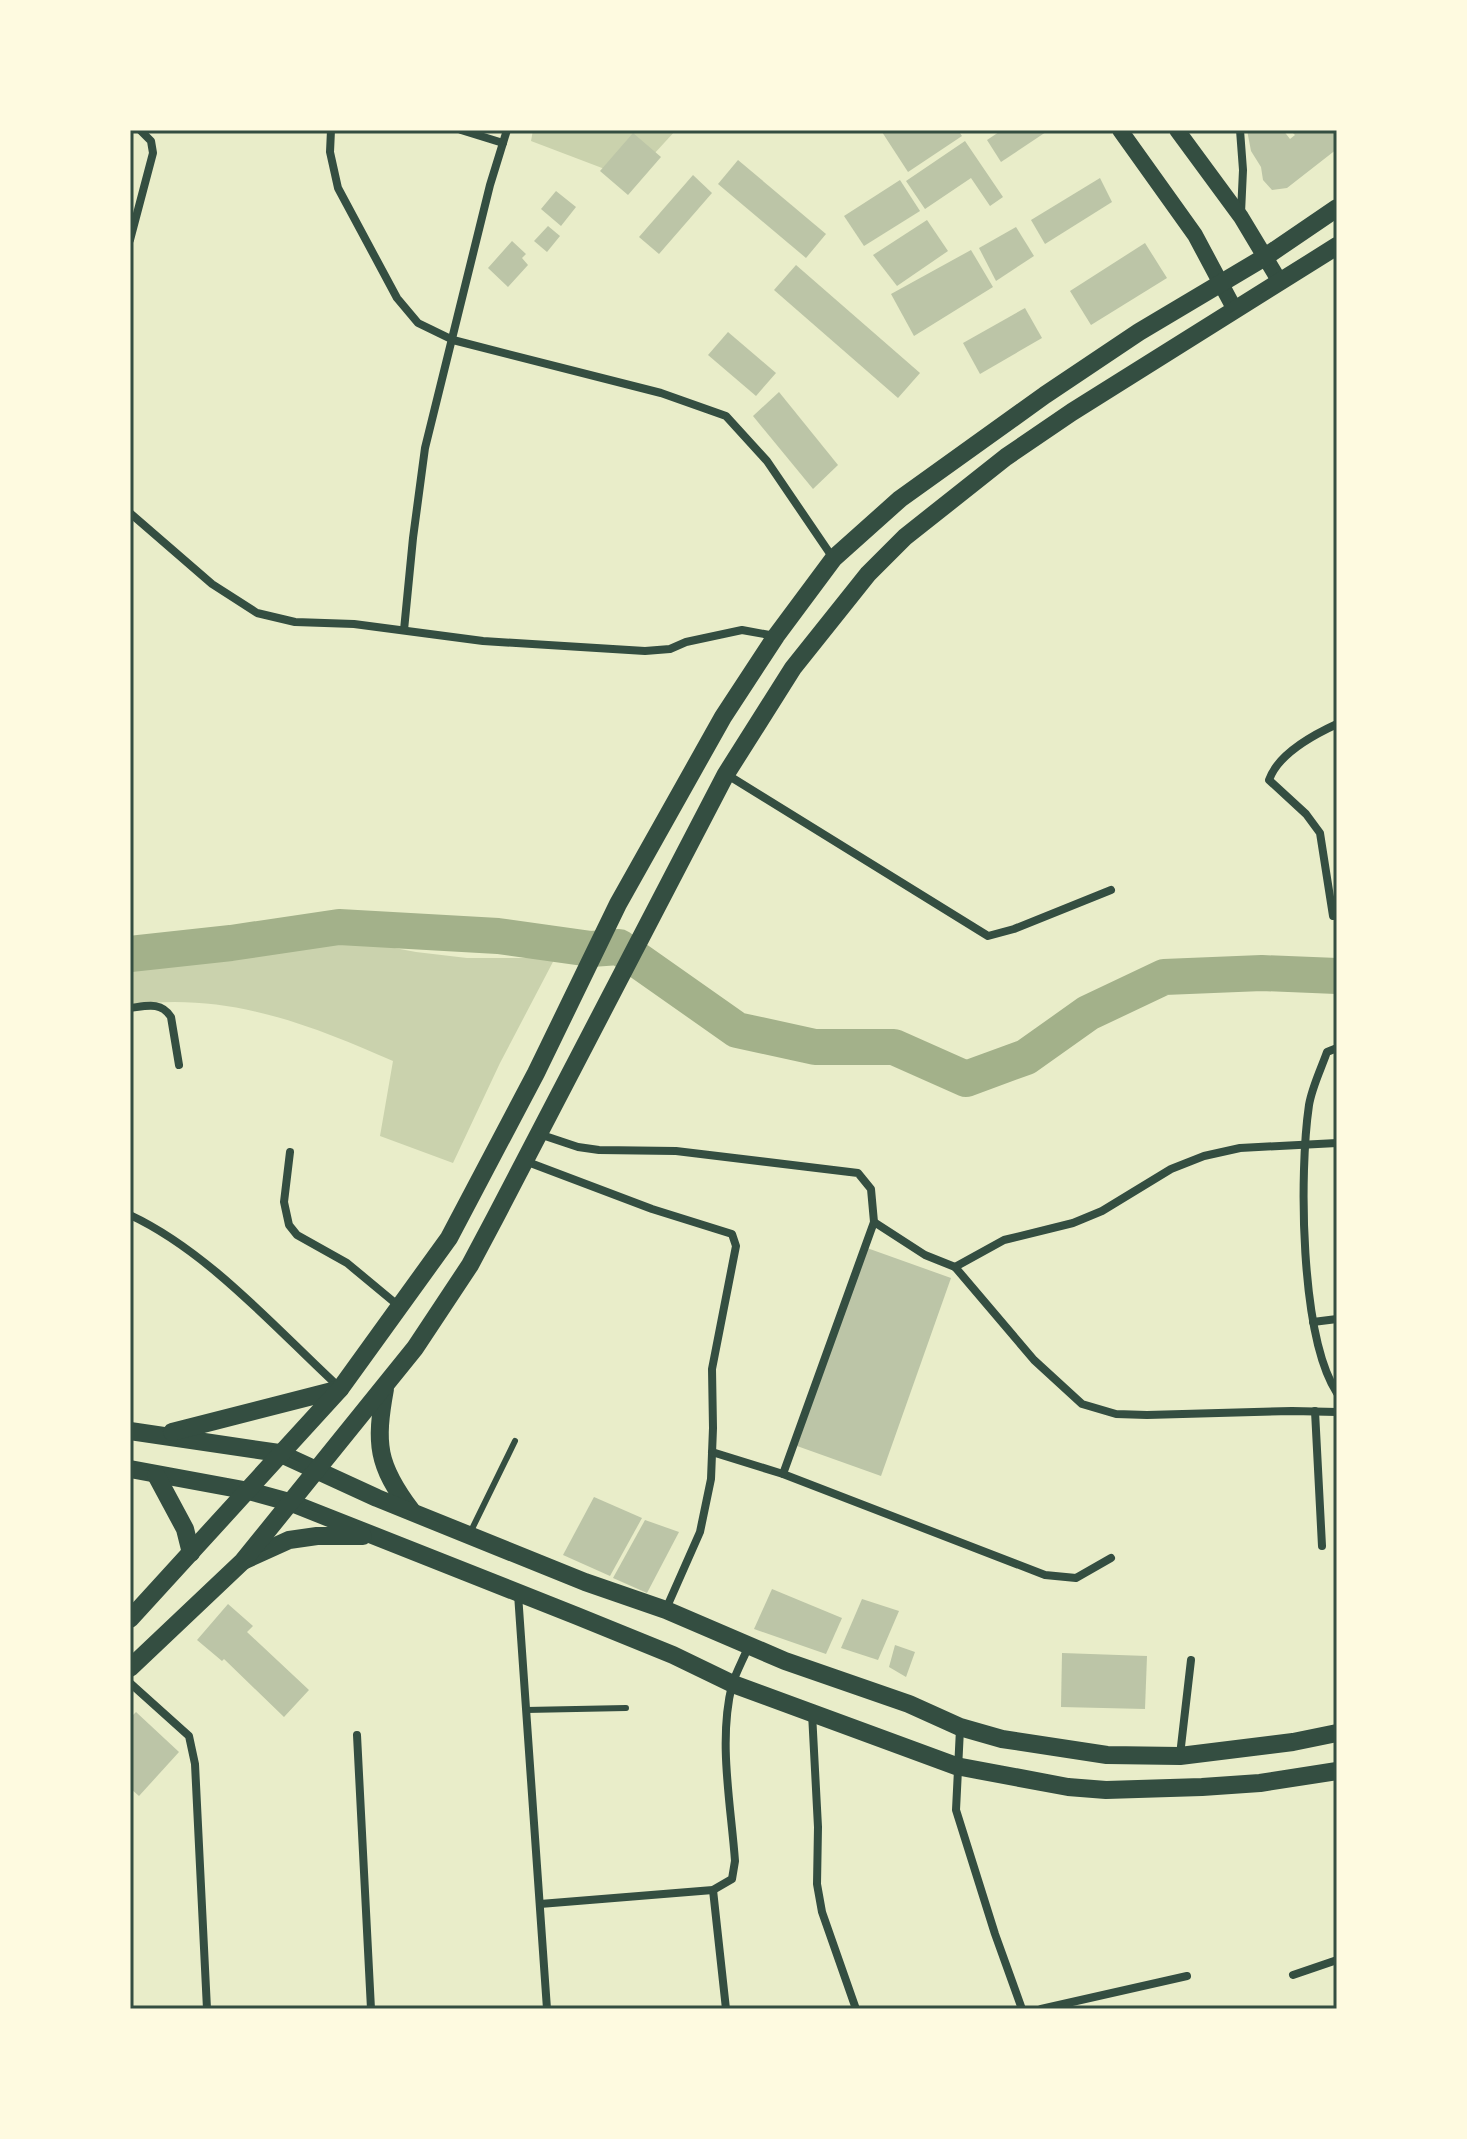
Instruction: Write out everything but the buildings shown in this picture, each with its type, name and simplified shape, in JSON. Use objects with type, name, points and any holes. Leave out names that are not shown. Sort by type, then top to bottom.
[{"type":"main road","points":[[1120,130],[1195,235],[1235,310]]},
{"type":"main road","points":[[1177,130],[1241,217],[1280,282]]},
{"type":"main road","points":[[130,1619],[340,1389],[449,1238],[569,1008],[618,904],[723,717],[776,636],[834,558],[900,499],[1139,332],[1265,257],[1337,208]]},
{"type":"main road","points":[[130,1668],[243,1561],[415,1348],[470,1265],[726,774],[760,717],[820,631],[868,574],[905,537],[1006,457],[1072,412],[1337,246]]},
{"type":"main road","points":[[1139,332],[1158,360]]},
{"type":"main road","points":[[659,833],[687,847]]},
{"type":"main road","points":[[386,1385],[380,1420],[384,1469],[413,1512]]},
{"type":"main road","points":[[159,1434],[198,1427],[340,1389]]},
{"type":"main road","points":[[130,1431],[279,1453],[468,1536],[666,1610],[785,1661],[909,1704],[960,1727],[1002,1739],[1093,1753],[1180,1756],[1293,1742],[1337,1733]]},
{"type":"main road","points":[[130,1469],[249,1491],[289,1502],[673,1655],[733,1684],[956,1766],[1068,1787],[1106,1790],[1260,1783],[1337,1771]]},
{"type":"main road","points":[[156,1475],[185,1529],[191,1553]]},
{"type":"main road","points":[[243,1561],[289,1540],[317,1536],[375,1536]]},
{"type":"street","points":[[130,240],[153,153],[151,141],[140,130]]},
{"type":"street","points":[[331,130],[330,152],[338,188],[397,298],[418,323],[453,340],[661,393],[726,416],[767,461],[834,558]]},
{"type":"street","points":[[461,130],[503,143]]},
{"type":"street","points":[[404,630],[425,448],[490,185],[507,130]]},
{"type":"street","points":[[1240,130],[1243,170],[1241,217]]},
{"type":"street","points":[[130,513],[212,584],[257,613],[295,622],[354,624],[483,641],[645,651],[670,649],[686,642],[742,630],[762,631],[776,636]]},
{"type":"street","points":[[1333,916],[1320,833],[1306,814],[1269,780],[1272,771],[1300,745],[1337,724]]},
{"type":"street","points":[[726,774],[988,936],[1014,929],[1111,890]]},
{"type":"street","points":[[130,1008],[152,1005],[167,1011],[171,1017],[179,1065]]},
{"type":"street","points":[[1337,1048],[1327,1052],[1310,1101],[1305,1147],[1307,1260],[1313,1322],[1327,1377],[1337,1393]]},
{"type":"street","points":[[539,1134],[578,1147],[599,1150],[676,1151],[858,1173],[871,1189],[874,1222],[783,1474]]},
{"type":"street","points":[[955,1267],[1004,1240],[1073,1223],[1102,1211],[1171,1169],[1204,1156],[1240,1148],[1337,1143]]},
{"type":"street","points":[[290,1152],[284,1202],[289,1225],[297,1235],[347,1263],[400,1307]]},
{"type":"street","points":[[525,1161],[652,1209],[732,1234],[736,1246],[712,1369],[711,1479],[700,1532],[666,1610]]},
{"type":"street","points":[[130,1215],[172,1238],[239,1293],[340,1389]]},
{"type":"street","points":[[874,1222],[925,1255],[955,1267],[1034,1360],[1082,1404],[1098,1411],[1131,1415],[1337,1412]]},
{"type":"street","points":[[1313,1322],[1337,1319]]},
{"type":"street","points":[[1315,1411],[1322,1546]]},
{"type":"street","points":[[712,1452],[783,1474],[1045,1575],[1076,1578],[1111,1558]]},
{"type":"street","points":[[518,1593],[547,2009]]},
{"type":"street","points":[[540,1904],[713,1890],[732,1879],[735,1861],[727,1750],[728,1711],[733,1684],[749,1645]]},
{"type":"street","points":[[1180,1756],[1191,1660]]},
{"type":"street","points":[[130,1683],[189,1736],[195,1764],[207,2009]]},
{"type":"street","points":[[812,1713],[818,1827],[817,1884],[822,1912],[856,2009]]},
{"type":"street","points":[[960,1727],[956,1810],[1022,2009]]},
{"type":"street","points":[[357,1735],[371,2009]]},
{"type":"street","points":[[713,1890],[726,2009]]},
{"type":"street","points":[[1293,1975],[1337,1960]]},
{"type":"street","points":[[1041,2009],[1187,1976]]},
{"type":"lane","points":[[468,1536],[515,1441]]},
{"type":"lane","points":[[526,1710],[626,1708]]},
{"type":"green space","points":[[533,130],[676,130],[631,179],[531,141]]},
{"type":"green space","points":[[341,938],[467,958],[555,958],[500,1063],[453,1163],[380,1136],[393,1061],[297,1023],[233,1007],[166,1002],[130,1005],[130,967]]},
{"type":"waterway","points":[[130,954],[339,927],[498,936],[591,949],[619,947],[737,1030],[815,1047],[894,1047],[966,1079],[1026,1057],[1088,1013],[1164,977],[1262,973],[1337,976]]}]
